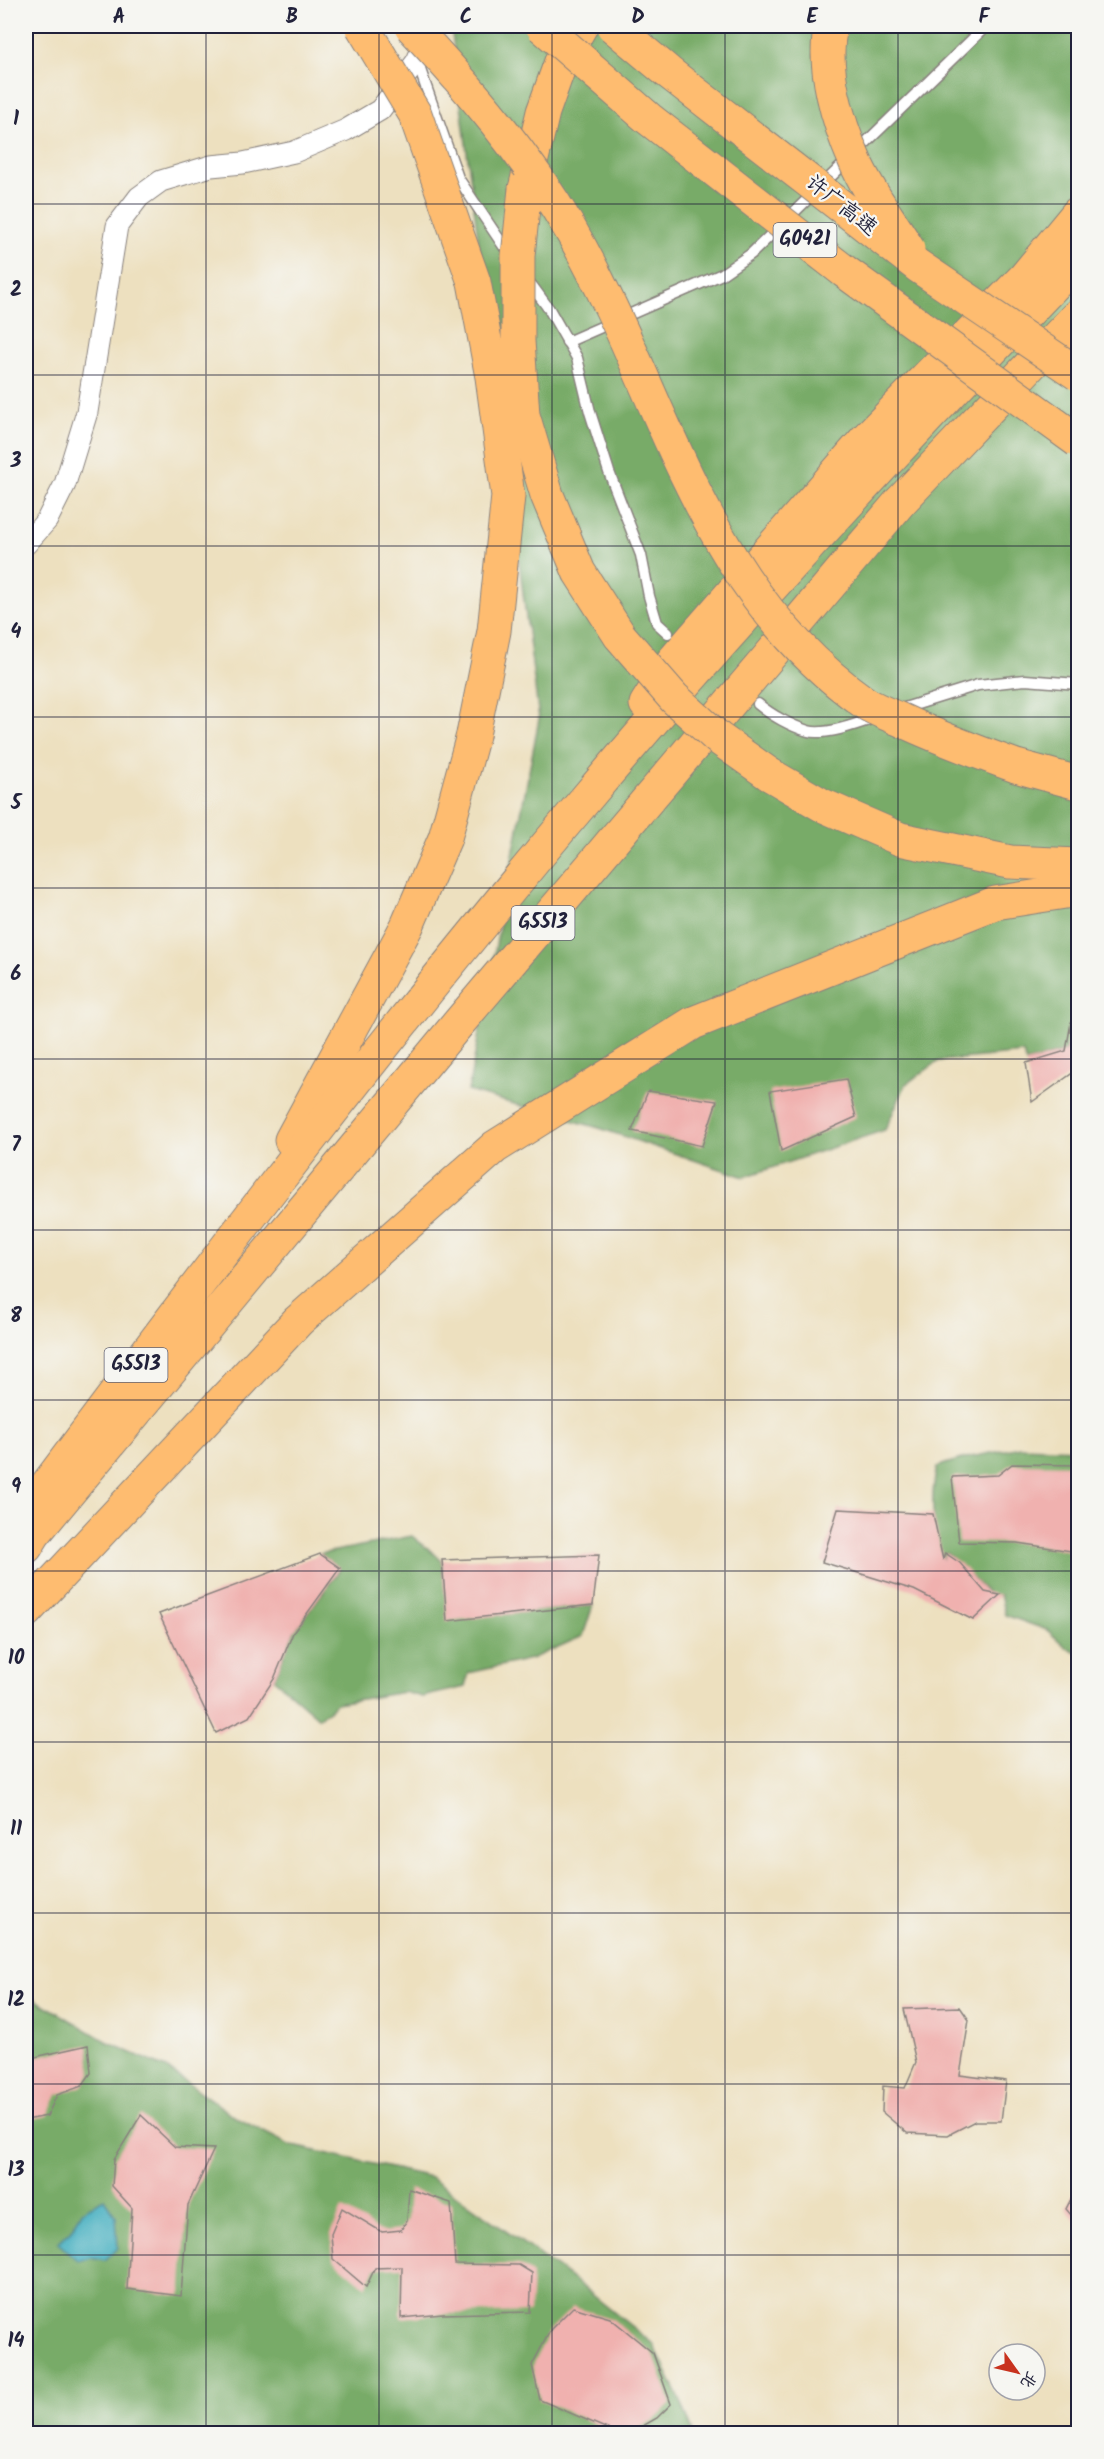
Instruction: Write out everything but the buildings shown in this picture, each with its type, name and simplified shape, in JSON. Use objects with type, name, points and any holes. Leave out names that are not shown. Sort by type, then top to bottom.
[{"type":"highway","points":[[249,1219],[407,926],[445,838],[473,735],[494,631],[508,496],[492,377],[474,282],[415,114],[362,26]]},
{"type":"highway","points":[[411,26],[472,92],[532,168],[570,230],[606,301],[698,502],[748,586],[806,654],[867,704],[942,739],[1016,766],[1078,783]]},
{"type":"highway","name":"G0421","points":[[542,26],[649,119],[844,271],[1078,441]]},
{"type":"highway","points":[[581,26],[562,59],[543,112],[525,189],[518,256],[518,341],[523,414],[552,506],[579,572],[620,636],[674,698],[718,738],[769,774],[822,805],[900,839],[1010,862],[1078,865]]},
{"type":"highway","name":"许广高速","points":[[613,26],[668,72],[918,266],[1078,374]]},
{"type":"highway","points":[[831,26],[827,42],[831,92],[855,162],[918,266]]},
{"type":"highway","points":[[595,789],[673,661],[865,440],[1025,277],[1078,213]]},
{"type":"highway","name":"G5513","points":[[26,1513],[157,1337],[388,1040],[595,789],[749,612],[924,422],[1078,260]]},
{"type":"highway","name":"G5513","points":[[26,1547],[34,1534],[450,1034],[900,502],[1078,315]]},
{"type":"highway","points":[[900,502],[1008,414],[1078,344]]},
{"type":"highway","points":[[26,1611],[298,1321],[495,1147],[693,1023],[995,903],[1078,890]]},
{"type":"street","points":[[26,544],[47,520],[65,484],[87,412],[117,226],[139,197],[161,181],[211,166],[243,164],[294,153],[346,130],[380,110],[417,61],[432,26]]},
{"type":"lane","points":[[567,342],[722,274],[752,254],[986,26]]},
{"type":"lane","points":[[417,61],[458,178],[491,230],[549,309],[577,358],[590,412],[606,462],[641,555],[657,623],[668,633]]},
{"type":"lane","points":[[758,704],[768,712],[809,732],[855,725],[978,685],[1025,680],[1078,684]]},
{"type":"green space","points":[[451,26],[1078,26],[1078,1015],[1071,1022],[1066,1051],[1026,1063],[1023,1053],[939,1061],[906,1084],[885,1130],[744,1177],[599,1128],[468,1091],[539,719]]},
{"type":"green space","points":[[1020,1447],[1078,1449],[1078,1654],[1067,1648],[1047,1630],[1005,1615],[1000,1595],[995,1597],[988,1593],[946,1553],[943,1560],[935,1525],[933,1503],[937,1467]]},
{"type":"green space","points":[[412,1536],[442,1560],[448,1620],[593,1605],[583,1636],[531,1659],[469,1673],[465,1687],[422,1697],[404,1692],[337,1703],[319,1718],[274,1679],[293,1633],[340,1569],[320,1554]]},
{"type":"green space","points":[[26,1994],[109,2043],[166,2068],[237,2118],[289,2145],[431,2177],[578,2283],[653,2344],[681,2401],[693,2433],[26,2434]]},
{"type":"water","points":[[104,2199],[116,2217],[118,2248],[105,2260],[91,2257],[78,2261],[58,2243],[71,2230],[83,2210]]}]
